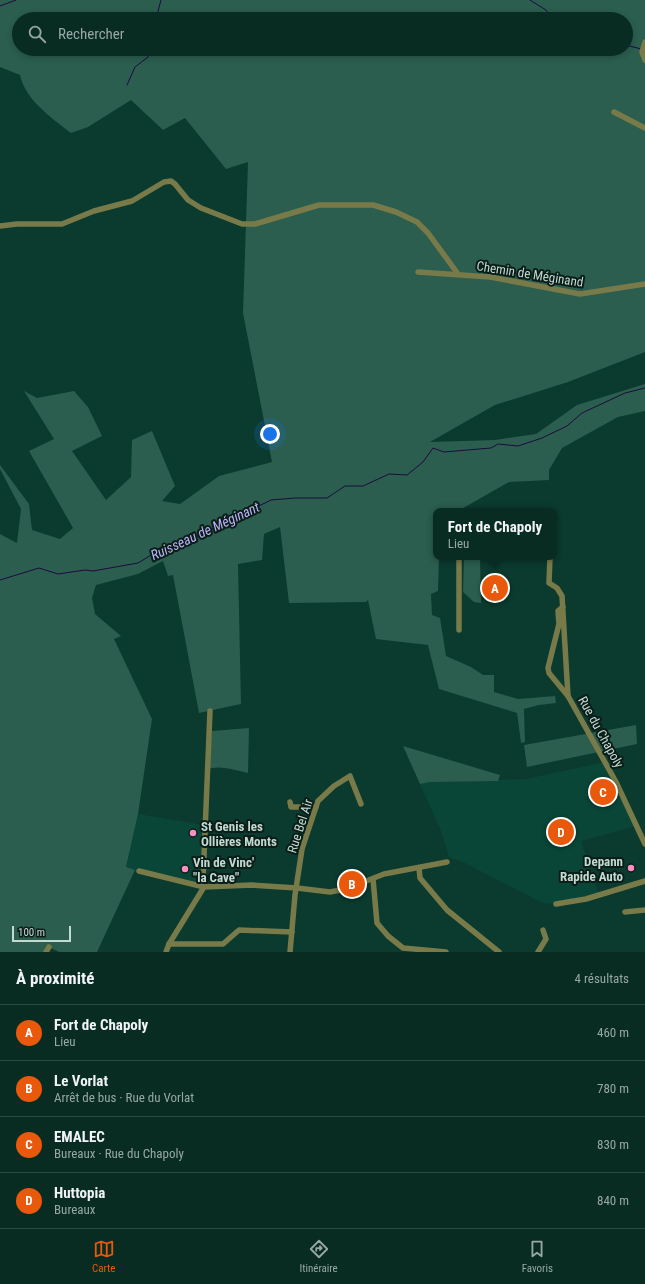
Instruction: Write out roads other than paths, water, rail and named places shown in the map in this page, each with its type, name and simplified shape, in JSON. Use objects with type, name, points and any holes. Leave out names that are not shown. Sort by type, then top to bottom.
[{"type":"street","points":[[645,42],[642,50],[645,60]]},
{"type":"street","points":[[614,112],[645,128]]},
{"type":"street","name":"Chemin de Méginand","points":[[0,226],[17,224],[62,224],[94,211],[132,201],[164,182],[171,181],[188,200],[201,208],[242,224],[255,224],[319,205],[373,205],[396,212],[417,222],[428,233],[458,274]]},
{"type":"street","name":"Chemin de Méginand","points":[[418,272],[490,277],[580,294],[645,284]]},
{"type":"street","points":[[459,560],[459,630]]},
{"type":"street","name":"Rue du Chapoly","points":[[550,560],[549,583],[560,592],[563,607],[568,696]]},
{"type":"street","name":"Rue du Chapoly","points":[[563,607],[558,611],[558,624],[548,668],[549,673],[568,696],[622,794],[645,844]]},
{"type":"street","points":[[166,952],[169,944],[204,887],[203,874],[210,711]]},
{"type":"street","name":"Rue Bel Air","points":[[290,952],[296,888],[302,849],[316,807],[324,794],[350,776],[361,804]]},
{"type":"street","points":[[290,802],[291,807],[316,807]]},
{"type":"street","points":[[139,871],[204,887],[252,885],[330,892],[346,889],[384,874],[447,862]]},
{"type":"street","points":[[419,868],[420,878],[447,910],[499,952]]},
{"type":"street","points":[[373,879],[377,923],[388,936],[402,950],[446,952]]},
{"type":"street","points":[[556,904],[586,899],[645,881]]},
{"type":"street","points":[[625,912],[645,910]]},
{"type":"street","points":[[169,944],[223,944],[238,930],[292,932]]},
{"type":"street","points":[[538,952],[546,939],[543,930]]},
{"type":"waterway","points":[[0,6],[16,0]]},
{"type":"waterway","points":[[158,12],[161,0]]},
{"type":"waterway","points":[[530,0],[547,12]]},
{"type":"waterway","points":[[633,47],[641,49]]},
{"type":"waterway","points":[[127,85],[135,67],[148,56]]},
{"type":"waterway","name":"Ruisseau de Méginant","points":[[0,580],[39,568],[58,574],[85,570],[93,571],[138,563],[158,551],[169,550],[271,500],[327,498],[345,486],[363,486],[389,474],[407,475],[423,462],[433,448],[444,452],[491,448],[498,444],[518,446],[542,438],[567,426],[582,413],[625,393],[645,388]]},
{"type":"place","name":"Fort de Chapoly","points":[[495,588]]},
{"type":"place","name":"EMALEC","points":[[603,792]]},
{"type":"place","name":"Huttopia","points":[[561,832]]},
{"type":"place","name":"St Genis les Ollières Monts","points":[[193,833]]},
{"type":"place","name":"Depann Rapide Auto","points":[[631,868]]},
{"type":"place","name":"Vin de Vinc' \"la Cave\"","points":[[185,869]]},
{"type":"place","name":"Le Vorlat","points":[[352,884]]}]
